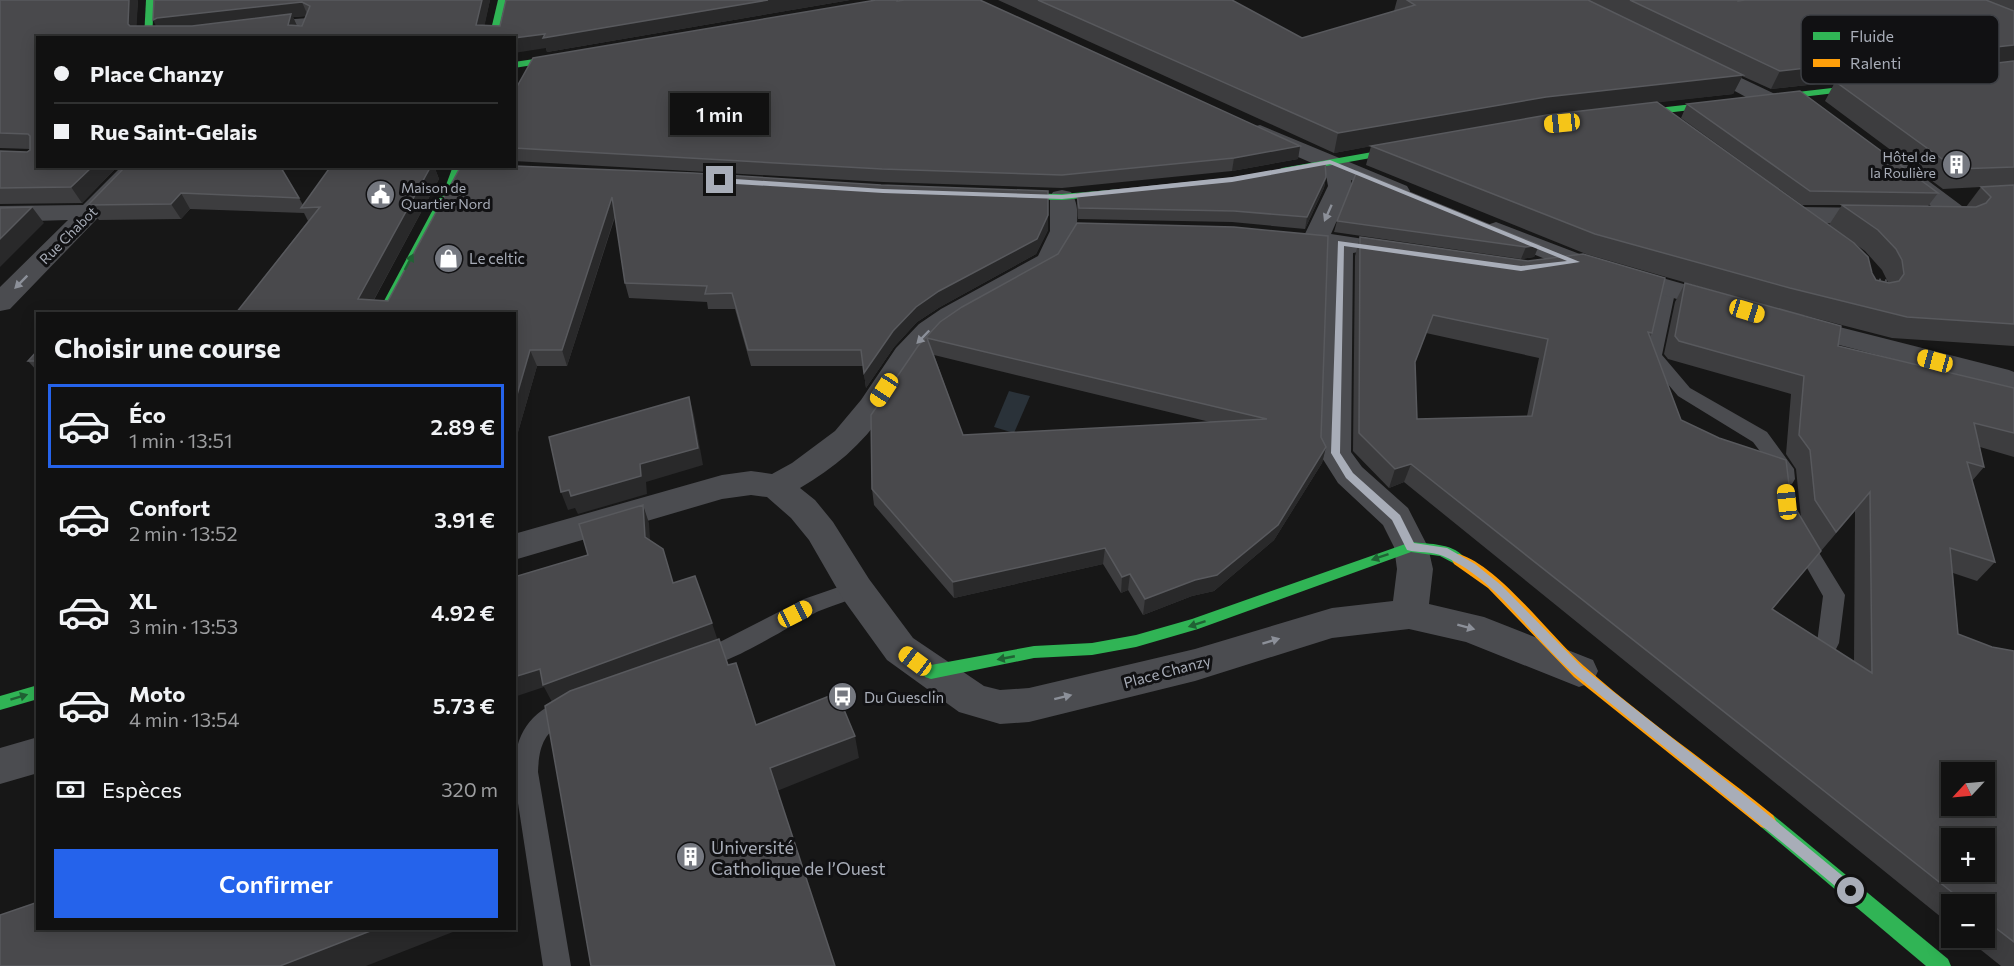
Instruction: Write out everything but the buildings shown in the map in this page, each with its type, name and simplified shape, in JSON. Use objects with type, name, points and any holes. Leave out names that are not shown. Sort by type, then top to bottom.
[{"type":"street","points":[[148,36],[150,0]]},
{"type":"street","points":[[493,36],[502,0]]},
{"type":"street","points":[[516,65],[585,55],[556,63],[522,78]]},
{"type":"street","points":[[1683,56],[1767,99]]},
{"type":"street","points":[[1608,117],[1890,84]]},
{"type":"street","points":[[1799,95],[1827,116]]},
{"type":"street","points":[[1654,112],[1683,133]]},
{"type":"street","points":[[1238,122],[1422,201]]},
{"type":"street","points":[[1265,174],[1423,146]]},
{"type":"street","points":[[1872,279],[1868,271],[1851,256],[1788,208],[1906,217],[1960,217],[1882,157]]},
{"type":"street","points":[[1330,162],[1338,175],[1340,186],[1317,240],[1335,453],[1350,475],[1396,518],[1411,547],[1415,569],[1409,614]]},
{"type":"street","name":"Rue Chabot","points":[[0,303],[134,168]]},
{"type":"street","points":[[383,312],[457,168]]},
{"type":"street","points":[[987,195],[1062,197],[1137,191]]},
{"type":"street","points":[[516,546],[722,487],[751,483],[776,486],[804,471],[846,440],[872,407],[906,355],[929,330],[951,315],[1047,262],[1059,245],[1076,228],[1062,197]]},
{"type":"street","points":[[1936,199],[1970,197]]},
{"type":"street","points":[[0,214],[91,212]]},
{"type":"street","points":[[1477,223],[1576,262],[1756,314],[1873,338],[2009,379]]},
{"type":"street","points":[[1317,240],[1374,248]]},
{"type":"street","points":[[1521,269],[1576,262]]},
{"type":"street","name":"Place Chanzy","points":[[776,486],[803,509],[821,531],[856,589],[900,649],[973,700],[1000,707],[1029,705],[1195,665],[1332,623],[1409,614],[1471,628],[1579,671]]},
{"type":"street","name":"Place Chanzy","points":[[931,672],[1034,652],[1092,649],[1136,641],[1193,625],[1411,547],[1443,551],[1472,567],[1497,588],[1579,671],[1744,802],[1941,966]]},
{"type":"street","points":[[0,703],[36,693]]},
{"type":"street","points":[[0,766],[36,755]]},
{"type":"lane","points":[[253,27],[308,21],[303,36]]},
{"type":"lane","points":[[1668,288],[1653,356],[1684,392],[1760,437],[1784,469],[1787,499]]},
{"type":"lane","points":[[1789,519],[1834,595],[1828,643]]},
{"type":"lane","points":[[679,667],[722,652],[812,605],[856,589]]},
{"type":"lane","points":[[556,966],[526,772],[526,749],[535,731],[550,716],[594,698]]},
{"type":"path","points":[[1872,279],[1900,283]]},
{"type":"shaded area","points":[[1009,391],[1030,396],[1014,433],[994,427]]},
{"type":"traffic: fast","points":[[148,36],[150,0]]},
{"type":"traffic: fast","points":[[493,36],[502,0]]},
{"type":"traffic: fast","points":[[516,65],[575,56]]},
{"type":"traffic: fast","points":[[1623,115],[1875,86]]},
{"type":"traffic: fast","points":[[1282,171],[1412,148]]},
{"type":"traffic: fast","points":[[383,312],[451,185],[457,168]]},
{"type":"traffic: fast","points":[[1005,196],[1062,197],[1121,192]]},
{"type":"traffic: fast","points":[[931,672],[1034,652],[1092,649],[1136,641],[1193,625],[1411,547],[1443,551],[1459,560]]},
{"type":"traffic: fast","points":[[0,703],[36,693]]},
{"type":"traffic: fast","points":[[1767,821],[1941,966]]},
{"type":"traffic: slow","points":[[1459,560],[1493,584],[1580,672],[1767,821]]},
{"type":"place","name":"Hôtel de la Roulière","points":[[1957,164]]},
{"type":"place","name":"Maison de Quartier Nord","points":[[380,195]]},
{"type":"place","name":"Le celtic","points":[[448,258]]},
{"type":"place","name":"Du Guesclin","points":[[843,697]]},
{"type":"place","name":"Université Catholique de l’Ouest","points":[[690,857]]},
{"type":"route","points":[[720,180],[883,191],[1062,197],[1232,180],[1330,162],[1576,262],[1521,269],[1340,243],[1335,453],[1350,475],[1396,518],[1411,547],[1443,551],[1472,567],[1497,588],[1579,671],[1744,802],[1851,891]]}]
